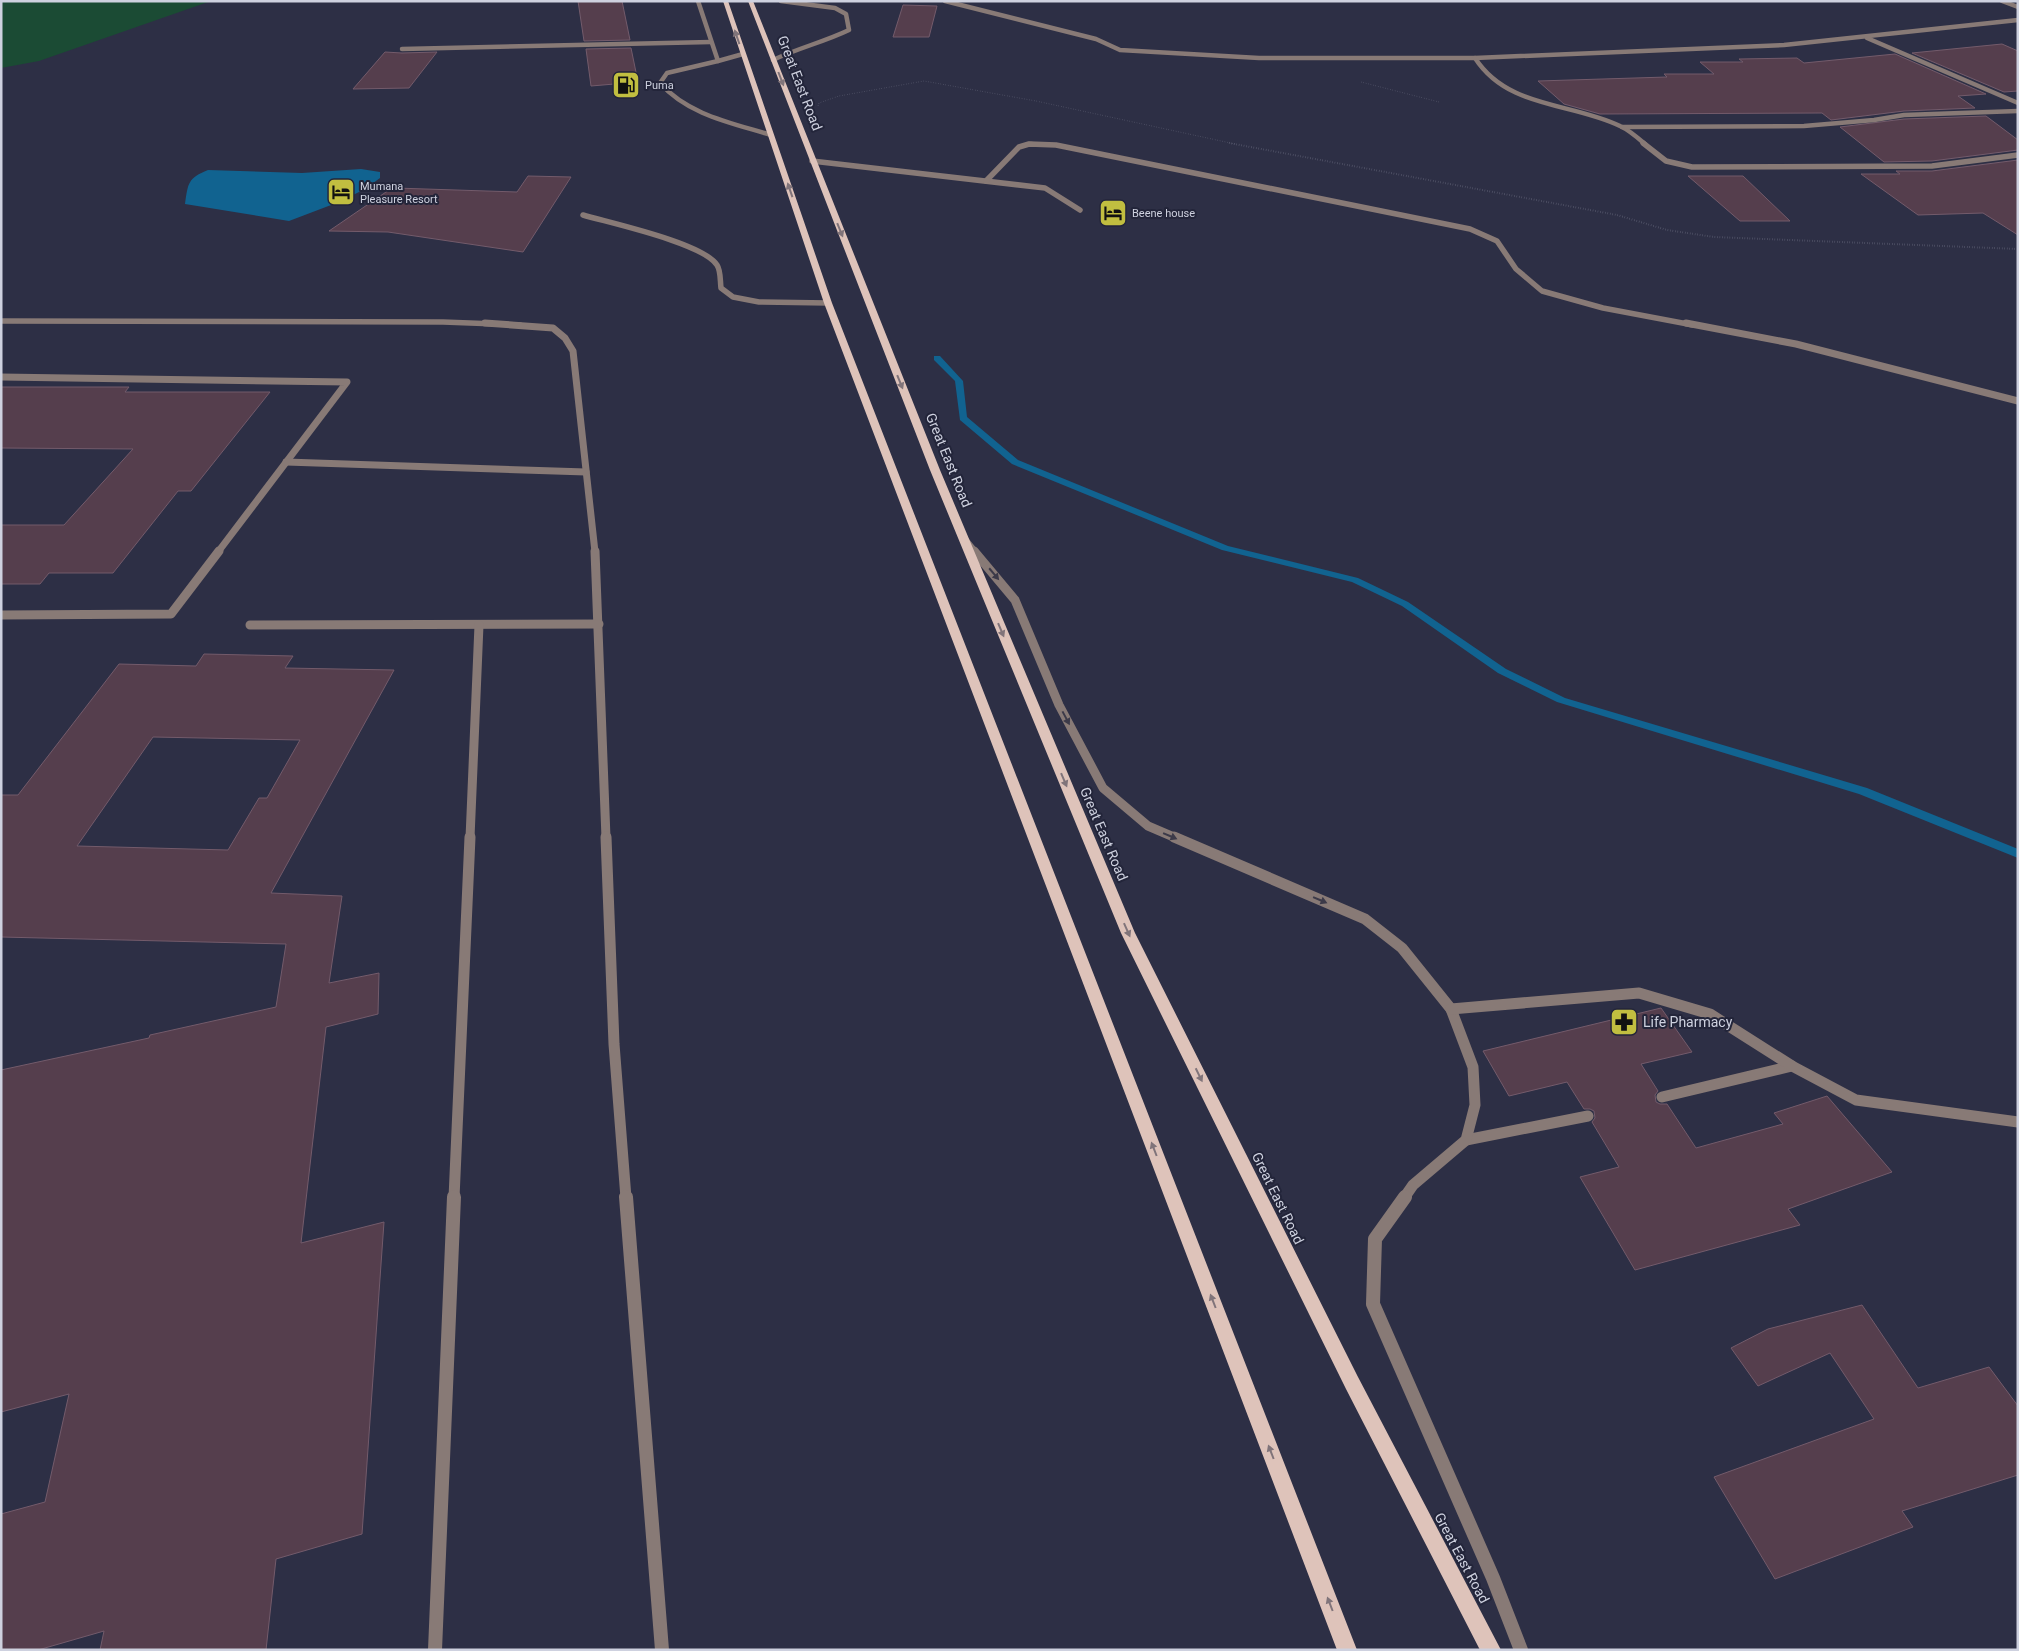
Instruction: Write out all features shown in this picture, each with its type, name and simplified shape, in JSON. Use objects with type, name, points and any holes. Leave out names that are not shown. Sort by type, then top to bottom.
[{"type":"main road","points":[[725,1],[828,303],[1347,1650]]},
{"type":"main road","name":"Great East Road","points":[[750,1],[962,537],[1128,933],[1352,1383],[1491,1650]]},
{"type":"street","points":[[698,1],[718,61]]},
{"type":"street","points":[[773,60],[794,50],[828,41],[849,30],[846,14],[834,8],[781,1]]},
{"type":"street","points":[[945,1],[1096,39],[1120,50],[1259,58],[1475,58],[1784,45],[1866,38],[2018,20]]},
{"type":"street","points":[[2002,1],[2018,7]]},
{"type":"street","points":[[1866,38],[2018,103]]},
{"type":"street","points":[[402,49],[711,42]]},
{"type":"street","points":[[743,54],[667,73],[660,83],[668,94],[702,113],[771,135]]},
{"type":"street","points":[[1475,58],[1487,75],[1507,90],[1528,100],[1602,119],[1622,127],[1664,160],[1676,165],[1692,167],[1932,166],[2018,155]]},
{"type":"street","points":[[1622,127],[1804,126],[1874,120],[1904,115],[2018,112]]},
{"type":"street","points":[[986,181],[1019,147],[1029,144],[1056,145],[1470,229],[1497,241],[1516,269],[1542,291],[1603,308],[1796,344],[2018,401]]},
{"type":"street","points":[[812,161],[1045,188],[1080,210]]},
{"type":"street","points":[[583,215],[663,238],[706,254],[717,264],[721,288],[733,297],[759,302],[828,303]]},
{"type":"street","points":[[1,321],[443,322],[528,325],[553,328],[565,338],[573,351],[596,559],[614,1044],[662,1650]]},
{"type":"street","points":[[1,378],[347,382],[171,614],[1,615]]},
{"type":"street","points":[[286,462],[586,472]]},
{"type":"street","points":[[962,537],[1015,600],[1059,705],[1103,788],[1148,826],[1365,919],[1402,948],[1451,1009],[1473,1067],[1476,1105],[1466,1140]]},
{"type":"street","points":[[250,625],[598,624]]},
{"type":"street","points":[[435,1650],[479,625]]},
{"type":"street","points":[[1451,1009],[1639,993],[1710,1014],[1792,1066],[1856,1100],[2018,1122]]},
{"type":"street","points":[[1662,1097],[1792,1066]]},
{"type":"street","points":[[1521,1650],[1493,1578],[1372,1304],[1375,1239],[1412,1184],[1466,1140],[1588,1116]]},
{"type":"path","points":[[816,110],[819,103],[839,96],[924,80],[1036,101],[1184,134],[1335,164],[1617,215],[1667,230],[1714,237],[1830,240],[2018,249]]},
{"type":"green space","points":[[1,1],[211,1],[39,61],[1,68]]},
{"type":"water","points":[[361,169],[380,172],[380,178],[365,189],[339,202],[289,221],[185,204],[190,182],[196,176],[208,170],[302,173]]},
{"type":"building","points":[[578,1],[622,1],[630,40],[584,41]]},
{"type":"building","points":[[903,5],[937,6],[929,37],[893,37]]},
{"type":"building","points":[[2002,44],[2018,51],[2018,91],[2004,92],[1912,53]]},
{"type":"building","points":[[631,48],[638,82],[591,86],[586,49]]},
{"type":"building","points":[[385,52],[437,52],[409,88],[353,89]]},
{"type":"building","points":[[1895,54],[1986,94],[1958,96],[1975,108],[1904,111],[1831,120],[1822,113],[1600,114],[1564,104],[1538,81],[1667,77],[1664,74],[1714,74],[1700,62],[1743,62],[1739,59],[1797,58],[1804,63]]},
{"type":"building","points":[[1986,116],[2018,140],[2018,150],[1932,161],[1884,162],[1840,127],[1904,119]]},
{"type":"building","points":[[2018,160],[2018,235],[1983,213],[1918,215],[1861,174],[1900,174],[1896,171],[1932,171]]},
{"type":"building","points":[[528,176],[571,177],[523,252],[388,232],[329,231],[386,192],[395,188],[517,192]]},
{"type":"building","points":[[1688,176],[1743,176],[1790,221],[1740,221]]},
{"type":"building","points":[[1,387],[129,387],[125,392],[270,392],[191,491],[178,491],[113,573],[49,573],[40,584],[1,584],[1,525],[64,525],[133,449],[1,448]]},
{"type":"building","points":[[204,654],[293,656],[285,668],[394,670],[271,893],[342,896],[329,983],[379,973],[378,1014],[326,1027],[301,1243],[384,1222],[362,1534],[276,1559],[266,1650],[100,1650],[104,1631],[38,1650],[1,1650],[1,1514],[45,1502],[69,1394],[1,1412],[1,1070],[149,1038],[150,1035],[276,1007],[286,944],[1,937],[1,795],[18,795],[119,664],[196,666]],"holes":[[[153,737],[300,740],[267,798],[259,798],[228,850],[77,846]]]},
{"type":"building","points":[[1661,1008],[1692,1052],[1641,1064],[1658,1091],[1655,1095],[1656,1102],[1667,1104],[1696,1148],[1783,1124],[1774,1113],[1827,1096],[1892,1172],[1788,1209],[1800,1225],[1635,1270],[1580,1177],[1619,1167],[1592,1122],[1595,1118],[1594,1111],[1584,1109],[1567,1082],[1509,1096],[1483,1051]]},
{"type":"building","points":[[1862,1305],[1918,1388],[1989,1367],[2018,1406],[2018,1475],[1902,1511],[1913,1527],[1775,1579],[1714,1477],[1874,1419],[1830,1353],[1758,1386],[1731,1348],[1768,1329]]},
{"type":"waterway","points":[[937,358],[959,381],[963,418],[1015,462],[1225,548],[1355,580],[1405,604],[1502,671],[1561,700],[1863,791],[2018,854]]},
{"type":"place","name":"Puma","points":[[626,85]]},
{"type":"place","name":"Mumana Pleasure Resort","points":[[341,192]]},
{"type":"place","name":"Beene house","points":[[1113,213]]},
{"type":"place","name":"Life Pharmacy","points":[[1624,1022]]}]
